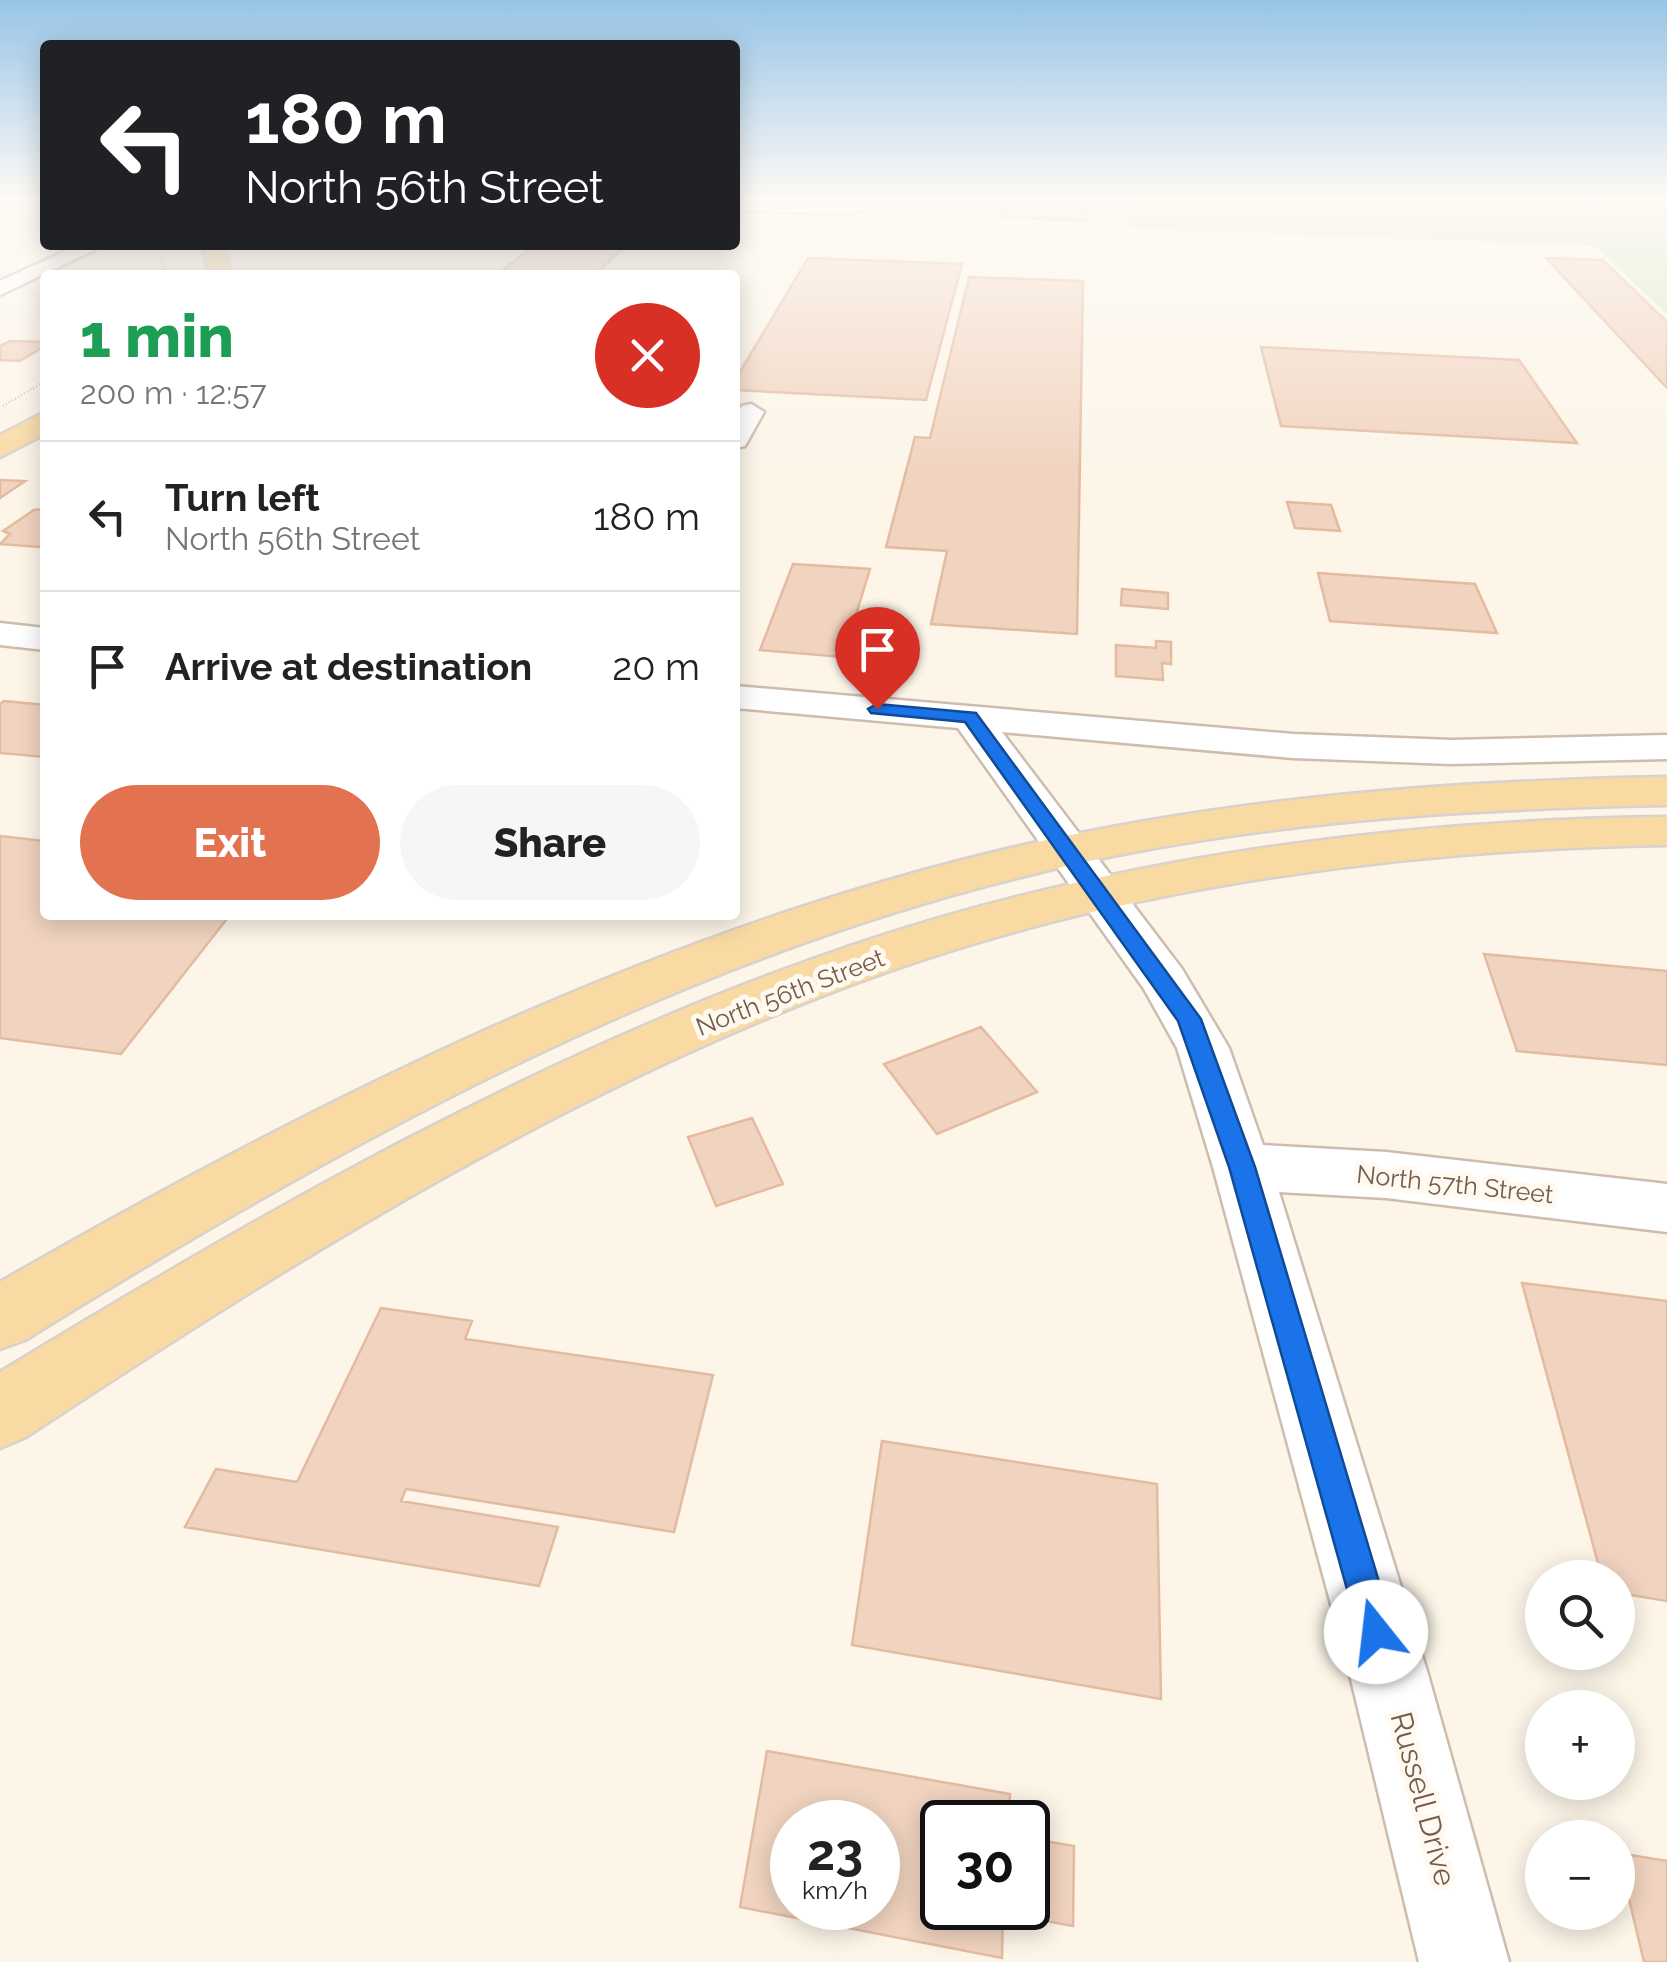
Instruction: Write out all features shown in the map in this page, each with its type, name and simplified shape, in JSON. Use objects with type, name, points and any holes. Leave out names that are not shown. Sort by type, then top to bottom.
[{"type":"main road","points":[[0,422],[40,399]]},
{"type":"main road","points":[[0,448],[40,423]]},
{"type":"main road","name":"North 56th Street","points":[[0,1414],[147,1318],[346,1200],[472,1133],[632,1055],[839,969],[981,924],[1083,875],[1230,823],[1480,796],[1667,790]]},
{"type":"main road","name":"North 56th Street","points":[[0,1318],[293,1148],[434,1076],[580,1009],[810,921],[940,882],[1083,875],[1184,879],[1379,849],[1667,831]]},
{"type":"street","points":[[740,431],[751,412]]},
{"type":"street","points":[[0,634],[40,638]]},
{"type":"street","points":[[740,697],[1384,750],[1667,748]]},
{"type":"street","name":"Russell Drive","points":[[970,717],[1189,1019],[1242,1167],[1441,1862],[1464,1962]]},
{"type":"street","name":"North 57th Street","points":[[1242,1167],[1386,1175],[1667,1208]]},
{"type":"path","points":[[0,407],[40,385]]},
{"type":"green space","points":[[1641,290],[1667,290],[1667,314]]},
{"type":"building","points":[[789,290],[955,290],[926,400],[740,390],[740,372]]},
{"type":"building","points":[[966,290],[1083,290],[1077,634],[931,624],[947,551],[886,547],[915,437],[930,438]]},
{"type":"building","points":[[1575,290],[1634,290],[1667,322],[1667,388]]},
{"type":"building","points":[[10,341],[40,342],[40,349],[20,361],[0,360],[0,346]]},
{"type":"building","points":[[1261,347],[1519,360],[1577,443],[1281,426]]},
{"type":"building","points":[[0,480],[25,481],[0,498]]},
{"type":"building","points":[[1287,502],[1331,505],[1340,531],[1295,528]]},
{"type":"building","points":[[40,509],[40,546],[0,544],[10,534],[3,531]]},
{"type":"building","points":[[793,564],[870,569],[843,657],[760,650]]},
{"type":"building","points":[[1318,573],[1475,584],[1497,633],[1330,621]]},
{"type":"building","points":[[1122,589],[1168,593],[1168,609],[1121,605]]},
{"type":"building","points":[[1156,641],[1171,642],[1171,664],[1162,663],[1163,680],[1116,676],[1116,645],[1156,648]]},
{"type":"building","points":[[4,701],[40,705],[40,757],[0,753],[0,704]]},
{"type":"building","points":[[0,836],[40,840],[40,920],[226,920],[121,1054],[0,1038]]},
{"type":"building","points":[[1484,954],[1667,971],[1667,1065],[1517,1051]]},
{"type":"building","points":[[981,1027],[1037,1092],[937,1134],[884,1064]]},
{"type":"building","points":[[752,1118],[783,1184],[716,1206],[688,1137]]},
{"type":"building","points":[[1522,1283],[1667,1301],[1667,1601],[1635,1596],[1635,1560],[1597,1560]]},
{"type":"building","points":[[381,1308],[472,1321],[465,1339],[713,1375],[674,1532],[406,1489],[401,1501],[558,1527],[539,1586],[185,1527],[216,1469],[297,1482]]},
{"type":"building","points":[[882,1441],[1157,1484],[1161,1699],[852,1645]]},
{"type":"building","points":[[767,1751],[1010,1794],[1010,1800],[920,1800],[920,1930],[1003,1930],[1002,1958],[858,1930],[900,1930],[900,1800],[770,1800],[770,1913],[740,1907]]},
{"type":"building","points":[[1050,1842],[1074,1846],[1073,1926],[1050,1922]]},
{"type":"building","points":[[1635,1856],[1667,1861],[1667,1962],[1644,1962],[1635,1924]]},
{"type":"route","points":[[877,709],[970,717],[1189,1019],[1203,1048],[1242,1167],[1376,1632]]}]
